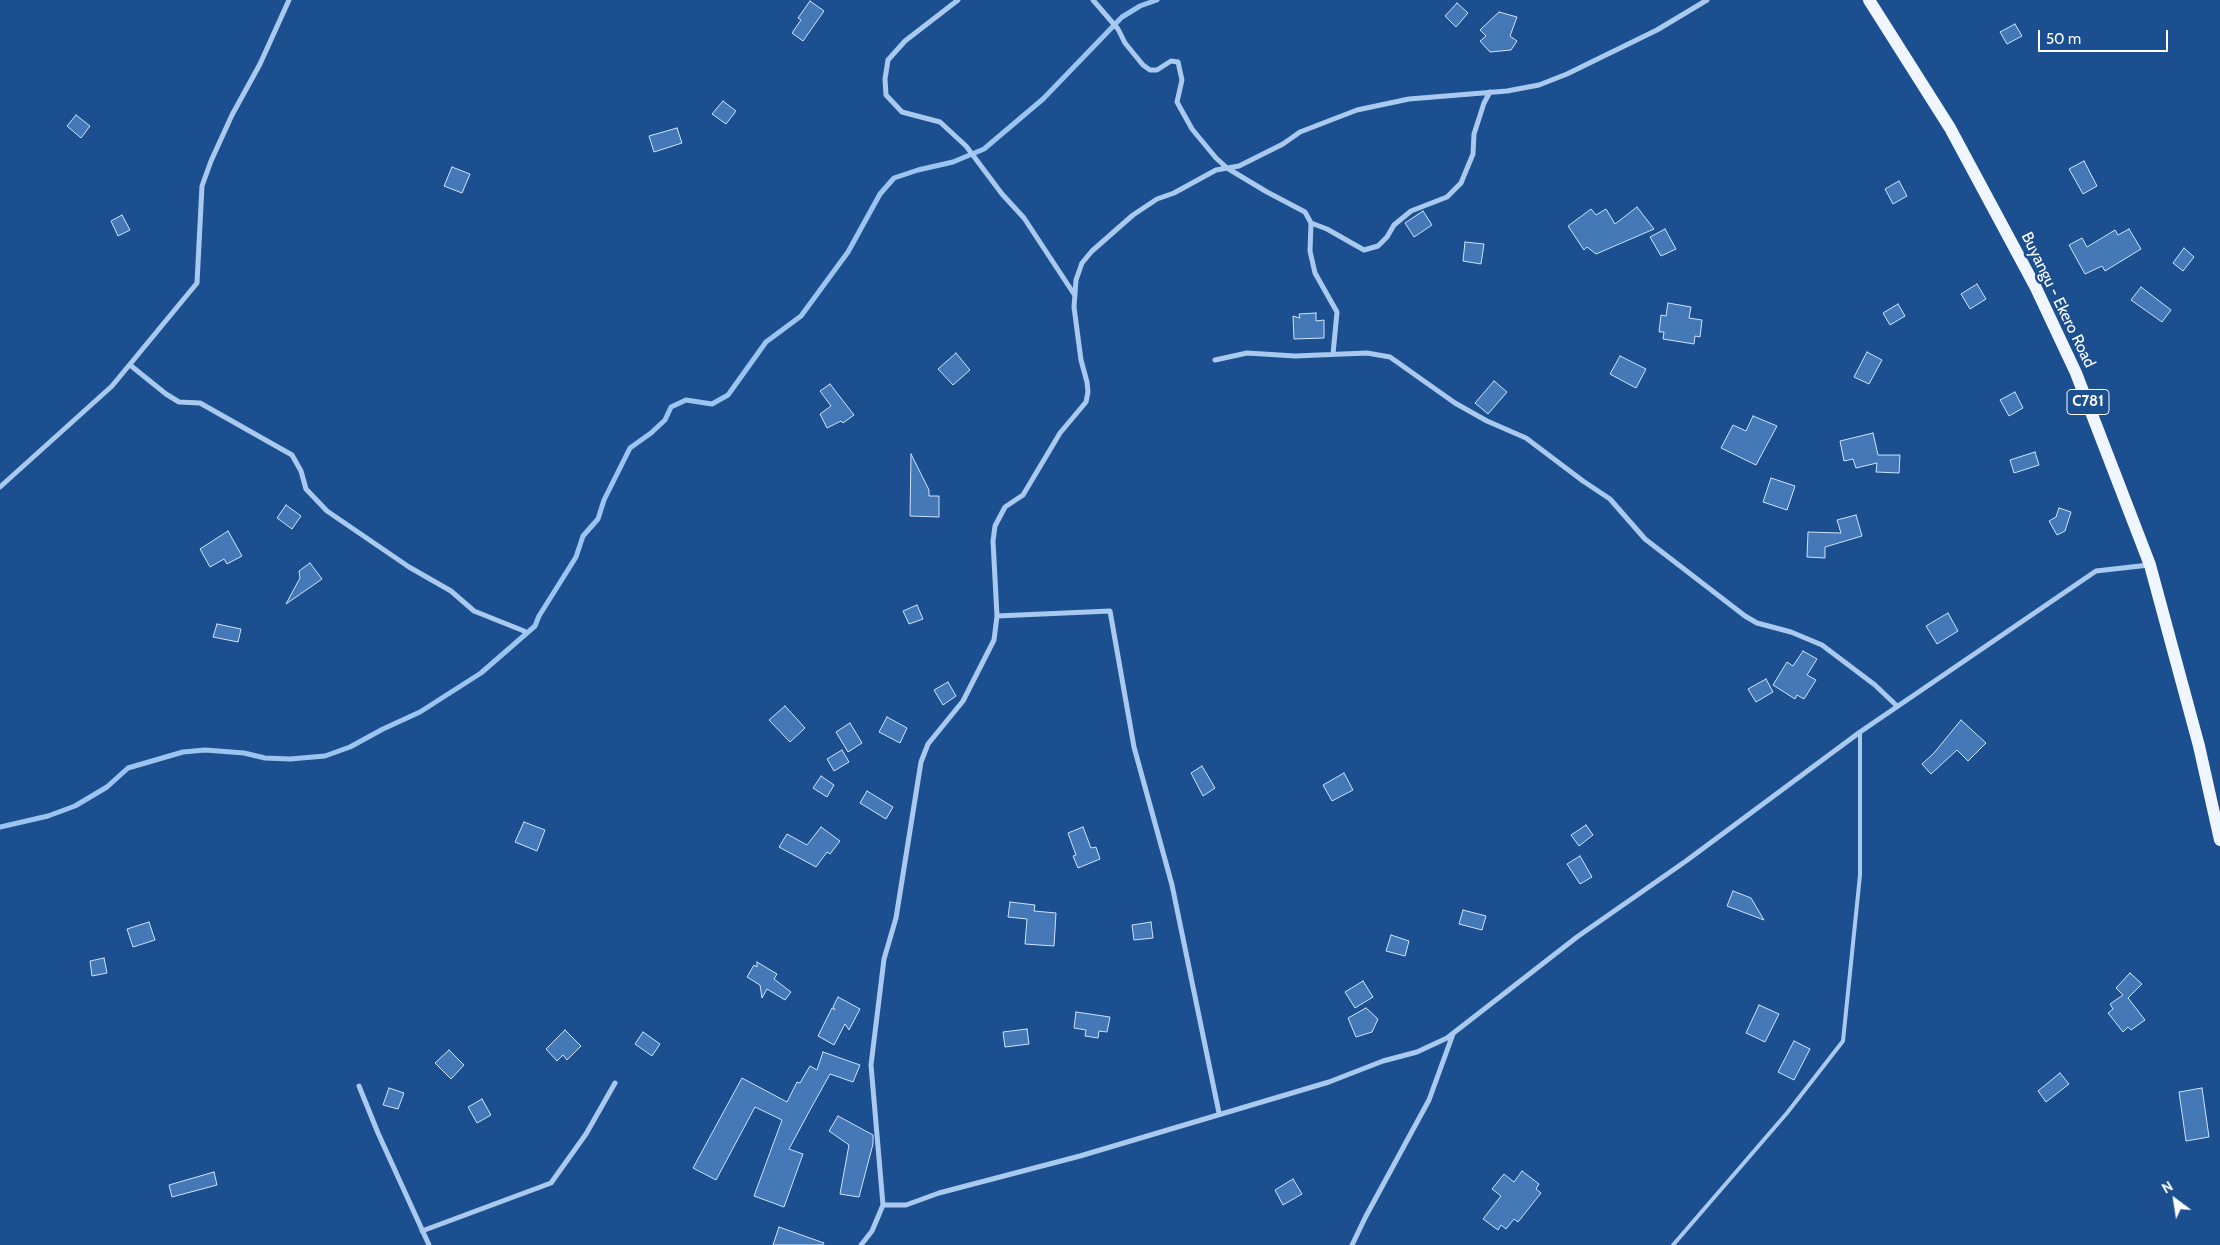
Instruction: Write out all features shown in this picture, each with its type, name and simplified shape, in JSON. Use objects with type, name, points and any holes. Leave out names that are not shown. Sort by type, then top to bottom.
[{"type":"main road","name":"Buyangu - Ekero Road","points":[[1869,0],[1950,128],[2036,288],[2076,373],[2150,565],[2199,746],[2220,840]]},
{"type":"street","points":[[0,487],[112,386],[197,283],[202,186],[232,115],[260,64],[289,0]]},
{"type":"street","points":[[958,0],[904,42],[888,60],[884,79],[886,95],[902,112],[940,122],[966,146],[1002,194],[1024,218],[1074,294]]},
{"type":"street","points":[[1093,0],[1118,29],[1125,43],[1143,65],[1150,70],[1157,70],[1170,61],[1178,62],[1182,80],[1178,102],[1184,116],[1204,145],[1228,168],[1283,202],[1297,206],[1305,212],[1311,223],[1310,251],[1315,273],[1337,312],[1333,354]]},
{"type":"street","points":[[861,1245],[872,1231],[883,1205],[871,1065],[884,959],[896,918],[921,762],[928,744],[963,702],[994,640],[997,616],[992,541],[995,526],[1005,507],[1023,496],[1060,433],[1086,402],[1088,392],[1081,360],[1074,294],[1077,272],[1086,256],[1133,215],[1157,199],[1174,193],[1216,170],[1239,166],[1283,144],[1300,132],[1357,110],[1409,100],[1539,85],[1567,74],[1657,30],[1707,0]]},
{"type":"street","points":[[1311,223],[1327,229],[1364,250],[1378,246],[1387,237],[1394,225],[1411,211],[1447,196],[1461,183],[1473,154],[1474,134],[1484,103],[1490,92]]},
{"type":"street","points":[[1215,360],[1247,353],[1295,356],[1367,353],[1390,357],[1455,403],[1487,421],[1526,438],[1583,482],[1610,499],[1645,538],[1745,616],[1757,623],[1791,632],[1822,645],[1876,685],[1896,706]]},
{"type":"street","points":[[130,365],[179,402],[200,402],[292,455],[301,471],[306,489],[327,511],[409,567],[451,591],[474,611],[524,631]]},
{"type":"street","points":[[883,1205],[906,1205],[939,1194],[1080,1156],[1329,1082],[1383,1061],[1417,1052],[1453,1033],[1577,937],[1686,861],[1896,706],[2096,572],[2150,565]]},
{"type":"street","points":[[997,616],[1110,611],[1134,747],[1172,885],[1220,1113]]},
{"type":"street","points":[[1352,1245],[1429,1100],[1453,1033]]},
{"type":"street","points":[[422,1231],[551,1183],[586,1134],[615,1083]]},
{"type":"street","points":[[359,1086],[378,1134],[429,1245]]},
{"type":"lane","points":[[1673,1245],[1787,1113],[1843,1041],[1860,875],[1860,732]]},
{"type":"building","points":[[810,1],[824,11],[803,41],[792,33],[801,20],[798,18]]},
{"type":"building","points":[[1457,3],[1468,13],[1456,27],[1445,16]]},
{"type":"building","points":[[1499,12],[1517,17],[1510,36],[1517,41],[1511,50],[1490,52],[1480,41],[1486,36],[1480,30]]},
{"type":"building","points":[[2015,24],[2022,36],[2007,44],[2000,32]]},
{"type":"building","points":[[723,101],[736,111],[726,124],[712,114]]},
{"type":"building","points":[[76,115],[90,126],[81,138],[67,126]]},
{"type":"building","points":[[677,128],[682,143],[654,152],[649,136]]},
{"type":"building","points":[[2084,161],[2097,186],[2083,194],[2069,169]]},
{"type":"building","points":[[452,167],[470,174],[462,193],[444,186]]},
{"type":"building","points":[[1899,181],[1907,196],[1893,204],[1885,189]]},
{"type":"building","points":[[1637,207],[1654,229],[1596,254],[1587,247],[1584,250],[1568,226],[1591,209],[1596,215],[1606,209],[1615,224]]},
{"type":"building","points":[[1423,211],[1432,225],[1414,237],[1405,223]]},
{"type":"building","points":[[122,215],[130,230],[118,236],[111,221]]},
{"type":"building","points":[[1665,229],[1676,249],[1661,256],[1650,237]]},
{"type":"building","points":[[2129,229],[2141,249],[2105,271],[2102,266],[2085,274],[2069,245],[2082,238],[2087,247],[2115,230],[2118,235]]},
{"type":"building","points":[[1465,242],[1484,244],[1481,264],[1463,261]]},
{"type":"building","points":[[2184,248],[2194,257],[2183,271],[2173,263]]},
{"type":"building","points":[[1977,284],[1986,299],[1970,309],[1961,294]]},
{"type":"building","points":[[2141,287],[2171,310],[2162,322],[2131,300]]},
{"type":"building","points":[[1668,303],[1691,307],[1689,318],[1702,320],[1700,337],[1695,336],[1694,344],[1663,339],[1664,332],[1659,332],[1661,315],[1666,316]]},
{"type":"building","points":[[1898,304],[1905,316],[1890,325],[1883,313]]},
{"type":"building","points":[[1316,313],[1316,321],[1324,320],[1324,338],[1294,339],[1293,316],[1300,318],[1299,314]]},
{"type":"building","points":[[1867,352],[1882,360],[1869,384],[1854,377]]},
{"type":"building","points":[[956,353],[970,370],[953,385],[938,369]]},
{"type":"building","points":[[1620,356],[1646,369],[1636,388],[1610,374]]},
{"type":"building","points":[[1494,381],[1507,392],[1488,414],[1475,403]]},
{"type":"building","points":[[830,384],[854,415],[843,423],[841,421],[827,428],[820,414],[831,406],[820,391]]},
{"type":"building","points":[[2015,392],[2023,408],[2009,416],[2000,400]]},
{"type":"building","points":[[1753,416],[1777,426],[1756,465],[1721,448],[1733,425],[1746,431]]},
{"type":"building","points":[[1873,433],[1878,455],[1900,455],[1899,473],[1876,472],[1877,463],[1856,468],[1853,459],[1844,461],[1840,441]]},
{"type":"building","points":[[2035,452],[2039,465],[2014,473],[2010,460]]},
{"type":"building","points":[[911,454],[929,490],[929,496],[939,496],[939,517],[910,516]]},
{"type":"building","points":[[1771,478],[1795,486],[1787,510],[1763,502]]},
{"type":"building","points":[[286,505],[301,516],[292,529],[277,518]]},
{"type":"building","points":[[2059,508],[2071,512],[2065,531],[2057,535],[2049,521],[2056,517]]},
{"type":"building","points":[[1856,515],[1862,536],[1825,547],[1825,558],[1807,557],[1808,532],[1841,533],[1837,520]]},
{"type":"building","points":[[228,531],[242,556],[227,564],[224,559],[210,567],[200,549]]},
{"type":"building","points":[[310,563],[322,579],[286,604],[300,578],[299,571]]},
{"type":"building","points":[[917,605],[923,619],[909,624],[903,611]]},
{"type":"building","points":[[1948,613],[1958,631],[1937,644],[1926,626]]},
{"type":"building","points":[[217,624],[241,629],[238,642],[213,637]]},
{"type":"building","points":[[1803,651],[1817,659],[1807,675],[1816,680],[1804,699],[1797,695],[1795,699],[1773,685],[1787,662],[1793,666]]},
{"type":"building","points":[[1766,679],[1773,692],[1756,702],[1748,689]]},
{"type":"building","points":[[948,682],[956,696],[943,705],[934,690]]},
{"type":"building","points":[[785,706],[805,728],[790,742],[769,720]]},
{"type":"building","points":[[887,717],[907,728],[900,743],[879,732]]},
{"type":"building","points":[[1961,720],[1986,743],[1968,761],[1957,750],[1931,774],[1922,764],[1934,753]]},
{"type":"building","points":[[850,723],[862,743],[848,752],[836,732]]},
{"type":"building","points":[[842,750],[849,762],[834,771],[827,759]]},
{"type":"building","points":[[1202,766],[1215,788],[1203,796],[1191,773]]},
{"type":"building","points":[[1344,773],[1353,790],[1332,801],[1323,785]]},
{"type":"building","points":[[821,776],[834,785],[827,797],[813,788]]},
{"type":"building","points":[[867,791],[893,807],[886,819],[860,803]]},
{"type":"building","points":[[524,822],[545,830],[537,851],[515,842]]},
{"type":"building","points":[[1586,825],[1593,835],[1579,846],[1571,835]]},
{"type":"building","points":[[821,827],[840,841],[830,854],[827,852],[816,867],[779,847],[787,834],[807,845]]},
{"type":"building","points":[[1083,827],[1091,848],[1096,847],[1100,859],[1078,868],[1073,856],[1076,855],[1068,833]]},
{"type":"building","points":[[1580,856],[1592,877],[1580,884],[1567,864]]},
{"type":"building","points":[[1733,891],[1751,898],[1764,920],[1727,906]]},
{"type":"building","points":[[1010,902],[1035,905],[1034,911],[1056,913],[1054,946],[1025,944],[1027,919],[1008,917]]},
{"type":"building","points":[[1463,910],[1486,916],[1482,930],[1459,924]]},
{"type":"building","points":[[149,922],[155,940],[133,947],[127,929]]},
{"type":"building","points":[[1151,922],[1153,938],[1134,940],[1132,925]]},
{"type":"building","points":[[1391,935],[1409,941],[1405,956],[1386,951]]},
{"type":"building","points":[[104,958],[107,973],[92,976],[90,961]]},
{"type":"building","points":[[757,962],[777,974],[774,979],[791,992],[785,1000],[767,989],[762,998],[760,985],[747,977],[754,965],[757,967]]},
{"type":"building","points":[[2130,973],[2142,984],[2128,998],[2145,1020],[2131,1030],[2128,1027],[2123,1032],[2108,1013],[2113,1009],[2110,1004],[2123,995],[2116,988]]},
{"type":"building","points":[[1363,981],[1373,997],[1355,1008],[1345,992]]},
{"type":"building","points":[[838,997],[860,1009],[849,1030],[845,1024],[834,1045],[818,1036],[832,1008],[835,1010],[833,1007]]},
{"type":"building","points":[[1759,1005],[1779,1014],[1765,1042],[1746,1033]]},
{"type":"building","points":[[1366,1008],[1378,1019],[1372,1032],[1356,1037],[1348,1018]]},
{"type":"building","points":[[1076,1012],[1110,1017],[1107,1032],[1099,1031],[1098,1038],[1085,1036],[1086,1030],[1074,1028]]},
{"type":"building","points":[[1027,1029],[1029,1044],[1005,1047],[1003,1032]]},
{"type":"building","points":[[565,1030],[581,1046],[567,1060],[563,1055],[557,1061],[546,1049]]},
{"type":"building","points":[[643,1032],[660,1044],[652,1056],[635,1044]]},
{"type":"building","points":[[1794,1041],[1810,1049],[1794,1080],[1778,1072]]},
{"type":"building","points":[[449,1050],[464,1065],[451,1079],[435,1063]]},
{"type":"building","points":[[823,1052],[860,1065],[853,1082],[830,1074],[789,1149],[803,1154],[784,1207],[754,1196],[782,1120],[755,1107],[716,1180],[693,1168],[742,1078],[787,1102],[797,1082],[800,1083],[810,1066],[817,1070]]},
{"type":"building","points":[[2060,1073],[2069,1084],[2046,1102],[2038,1091]]},
{"type":"building","points":[[389,1088],[404,1093],[398,1109],[383,1105]]},
{"type":"building","points":[[2202,1088],[2209,1137],[2186,1141],[2179,1092]]},
{"type":"building","points":[[482,1099],[491,1115],[477,1123],[468,1107]]},
{"type":"building","points":[[838,1116],[873,1135],[873,1144],[859,1197],[840,1194],[849,1145],[829,1131]]},
{"type":"building","points":[[1522,1171],[1539,1184],[1536,1189],[1541,1193],[1518,1222],[1514,1219],[1506,1229],[1501,1225],[1498,1230],[1483,1219],[1501,1196],[1492,1189],[1504,1174],[1514,1182]]},
{"type":"building","points":[[214,1172],[217,1185],[172,1197],[169,1185]]},
{"type":"building","points":[[1293,1179],[1302,1194],[1283,1205],[1275,1190]]},
{"type":"building","points":[[779,1227],[824,1243],[823,1245],[773,1245]]},
{"type":"waterway","points":[[0,827],[48,816],[75,806],[107,787],[128,768],[183,752],[205,750],[244,753],[265,758],[290,759],[325,756],[350,747],[420,712],[481,673],[535,626],[539,616],[576,557],[583,536],[598,519],[604,500],[630,448],[665,420],[671,407],[686,400],[712,404],[728,395],[766,342],[801,316],[848,252],[880,194],[894,178],[953,162],[984,149],[1043,99],[1122,17],[1140,6],[1157,0]]}]
